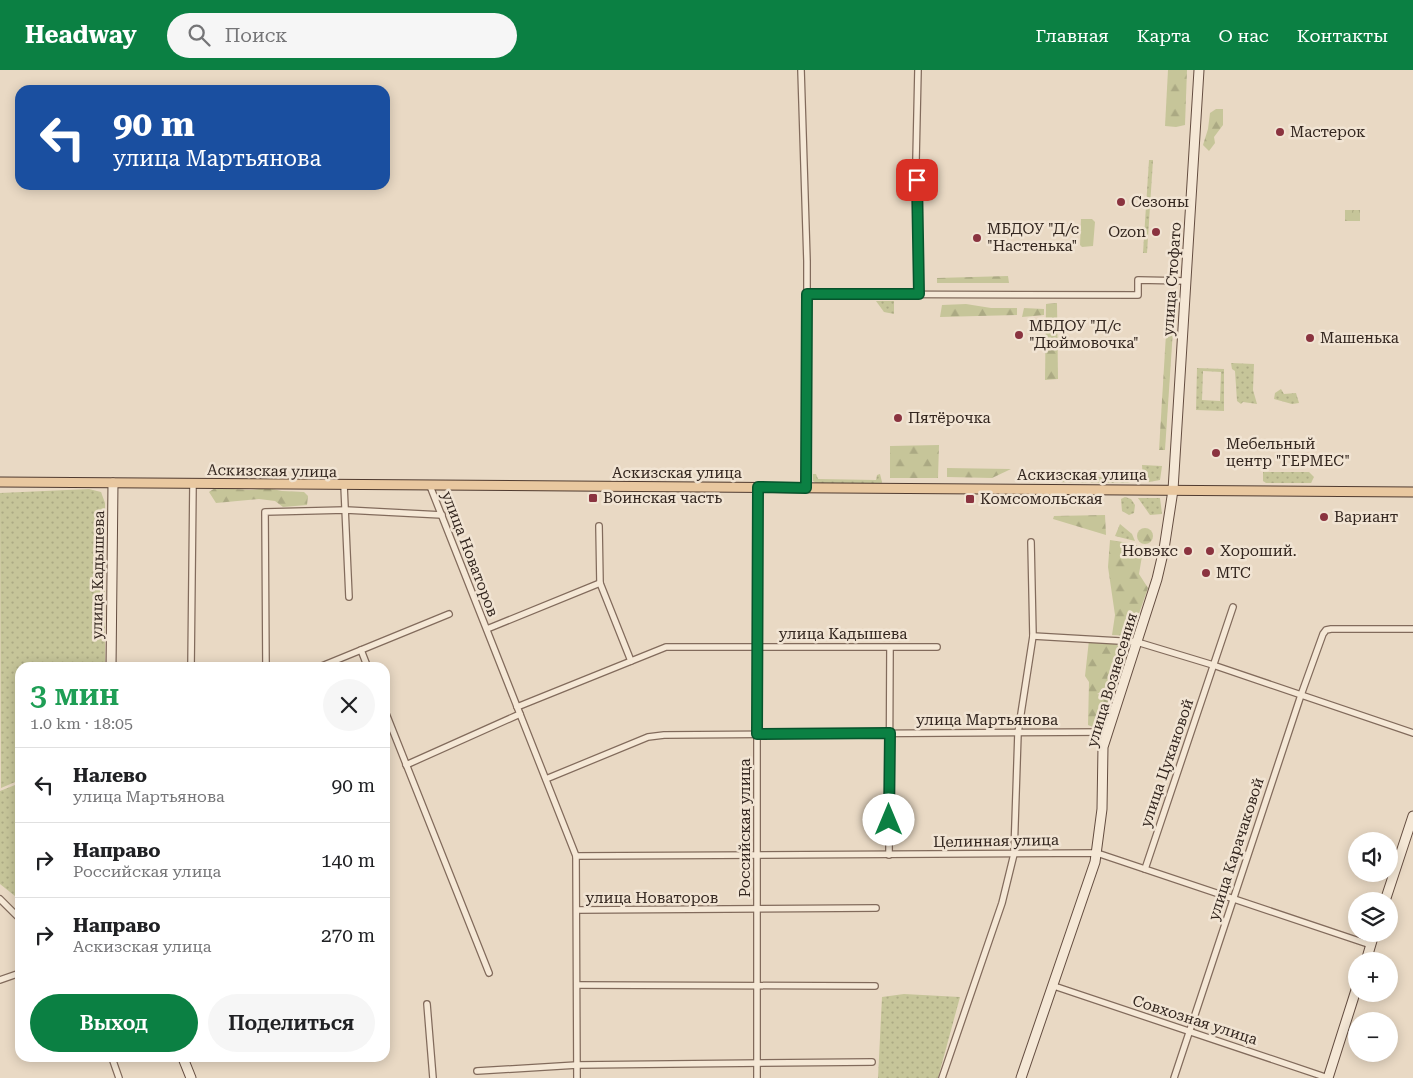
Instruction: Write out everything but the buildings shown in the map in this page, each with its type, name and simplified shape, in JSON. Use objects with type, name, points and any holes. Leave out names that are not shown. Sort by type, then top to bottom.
[{"type":"main road","name":"Аскизская улица","points":[[0,482],[1413,492]]},
{"type":"street","points":[[801,70],[807,294],[806,488]]},
{"type":"street","points":[[918,70],[916,160],[919,294]]},
{"type":"street","name":"улица Стофато","points":[[1173,490],[1199,70]]},
{"type":"street","points":[[807,294],[1138,295],[1138,280],[1186,281]]},
{"type":"street","name":"улица Кадышева","points":[[111,662],[113,483]]},
{"type":"street","points":[[191,662],[193,484]]},
{"type":"street","points":[[344,485],[349,596]]},
{"type":"street","name":"улица Новаторов","points":[[430,486],[576,856],[577,1078]]},
{"type":"street","name":"Российская улица","points":[[757,1078],[758,856],[756,648],[758,487]]},
{"type":"street","name":"улица Вознесения","points":[[1021,1078],[1054,986],[1097,853],[1102,809],[1103,747],[1137,642],[1164,549],[1173,490]]},
{"type":"street","points":[[266,662],[265,512],[346,510],[442,515]]},
{"type":"street","points":[[599,526],[600,584],[631,661]]},
{"type":"street","points":[[942,1078],[1002,903],[1014,854],[1018,733],[1033,636],[1031,542]]},
{"type":"street","points":[[487,629],[600,584]]},
{"type":"street","name":"улица Цукановой","points":[[1145,869],[1233,607]]},
{"type":"street","points":[[332,662],[449,614]]},
{"type":"street","name":"улица Карачаковой","points":[[1174,1078],[1301,695],[1326,630],[1413,629]]},
{"type":"street","points":[[1033,636],[1137,642],[1213,665],[1413,733]]},
{"type":"street","name":"улица Кадышева","points":[[517,707],[666,647],[937,647]]},
{"type":"street","points":[[889,855],[890,648]]},
{"type":"street","points":[[361,650],[366,662]]},
{"type":"street","points":[[406,765],[520,714]]},
{"type":"street","points":[[390,724],[489,974]]},
{"type":"street","name":"улица Мартьянова","points":[[546,780],[648,737],[757,734],[1107,732]]},
{"type":"street","points":[[1388,892],[1413,816]]},
{"type":"street","name":"Целинная улица","points":[[576,856],[1097,853],[1370,946]]},
{"type":"street","points":[[0,899],[15,914]]},
{"type":"street","name":"улица Новаторов","points":[[577,910],[876,908]]},
{"type":"street","points":[[1368,952],[1371,942]]},
{"type":"street","points":[[0,980],[15,975]]},
{"type":"street","points":[[578,985],[875,986]]},
{"type":"street","name":"Совхозная улица","points":[[1054,986],[1328,1078]]},
{"type":"street","points":[[1328,1078],[1352,1002]]},
{"type":"street","points":[[427,1004],[433,1078]]},
{"type":"street","points":[[113,1062],[119,1078]]},
{"type":"street","points":[[185,1062],[191,1078]]},
{"type":"street","points":[[477,1070],[577,1065],[872,1062]]},
{"type":"green space","points":[[1168,70],[1187,70],[1185,125],[1176,127],[1165,126]]},
{"type":"green space","points":[[1216,109],[1223,109],[1223,125],[1214,137],[1215,143],[1209,151],[1203,145],[1210,113]]},
{"type":"green space","points":[[1149,160],[1153,160],[1147,253],[1143,253]]},
{"type":"green space","points":[[1345,210],[1360,210],[1360,221],[1345,221]]},
{"type":"green space","points":[[1081,219],[1092,219],[1095,222],[1093,246],[1082,247],[1080,245]]},
{"type":"green space","points":[[1008,276],[1009,283],[937,283],[937,278]]},
{"type":"green space","points":[[876,301],[894,301],[894,314],[884,312]]},
{"type":"green space","points":[[1057,303],[1058,379],[1045,380],[1046,304]]},
{"type":"green space","points":[[966,304],[991,308],[1017,308],[1017,315],[940,317],[942,305]]},
{"type":"green space","points":[[1024,308],[1044,309],[1044,315],[1022,317]]},
{"type":"green space","points":[[1174,315],[1165,450],[1159,450],[1167,317]]},
{"type":"green space","points":[[1231,363],[1254,364],[1253,390],[1257,404],[1243,402],[1241,404],[1237,401],[1235,371],[1232,369]]},
{"type":"green space","points":[[1197,368],[1224,369],[1224,411],[1196,410]],"holes":[[[1203,371],[1221,372],[1220,401],[1202,400]]]},
{"type":"green space","points":[[1281,389],[1284,394],[1296,393],[1299,403],[1292,404],[1274,399],[1275,393]]},
{"type":"green space","points":[[939,445],[938,478],[890,478],[890,446]]},
{"type":"green space","points":[[1142,465],[1162,466],[1160,480],[1149,482],[1143,480]]},
{"type":"green space","points":[[947,468],[1011,469],[992,478],[947,477]]},
{"type":"green space","points":[[1263,472],[1309,472],[1314,477],[1311,483],[1266,483],[1263,481]]},
{"type":"green space","points":[[813,474],[816,474],[818,479],[876,480],[877,475],[880,474],[882,482],[880,485],[819,485],[813,481]]},
{"type":"green space","points":[[1049,477],[1126,477],[1134,479],[1129,483],[1052,482],[1048,479]]},
{"type":"green space","points":[[215,488],[251,490],[267,488],[304,492],[308,496],[307,505],[283,507],[275,501],[259,499],[216,503],[209,492]]},
{"type":"green space","points":[[89,489],[101,492],[105,503],[105,662],[15,662],[15,782],[1,788],[0,493]]},
{"type":"green space","points":[[1125,497],[1131,499],[1135,505],[1134,513],[1129,515],[1122,511],[1121,499]]},
{"type":"green space","points":[[1138,498],[1160,498],[1162,514],[1150,515]]},
{"type":"green space","points":[[1105,515],[1106,535],[1053,519],[1054,516]]},
{"type":"green space","points":[[1120,524],[1132,534],[1135,541],[1115,536]]},
{"type":"green space","points":[[1145,528],[1151,530],[1153,536],[1151,542],[1145,544],[1139,542],[1137,536],[1139,530]]},
{"type":"green space","points":[[1110,540],[1135,544],[1143,550],[1139,574],[1148,588],[1131,636],[1112,635],[1115,615],[1108,567]]},
{"type":"green space","points":[[1089,640],[1126,646],[1127,650],[1117,683],[1097,694],[1111,697],[1103,725],[1095,728],[1088,725],[1089,682],[1085,676]]},
{"type":"green space","points":[[15,785],[15,896],[0,884],[0,791]]},
{"type":"green space","points":[[904,994],[960,997],[938,1078],[878,1078],[882,997]]},
{"type":"place","name":"Мастерок","points":[[1280,132]]},
{"type":"place","name":"Сезоны","points":[[1121,202]]},
{"type":"place","name":"Ozon","points":[[1156,232]]},
{"type":"place","name":"МБДОУ \"Д/с \"Настенька\"","points":[[977,238]]},
{"type":"place","name":"МБДОУ \"Д/с \"Дюймовочка\"","points":[[1019,335]]},
{"type":"place","name":"Машенька","points":[[1310,338]]},
{"type":"place","name":"Пятёрочка","points":[[898,418]]},
{"type":"place","name":"Мебельный центр \"ГЕРМЕС\"","points":[[1216,453]]},
{"type":"place","name":"Воинская часть","points":[[593,498]]},
{"type":"place","name":"Комсомольская","points":[[970,499]]},
{"type":"place","name":"Вариант","points":[[1324,517]]},
{"type":"place","name":"Новэкс","points":[[1188,551]]},
{"type":"place","name":"Хороший.","points":[[1210,551]]},
{"type":"place","name":"МТС","points":[[1206,573]]},
{"type":"route","points":[[889,820],[890,733],[757,734],[758,487],[806,488],[807,294],[919,294],[917,180]]}]
